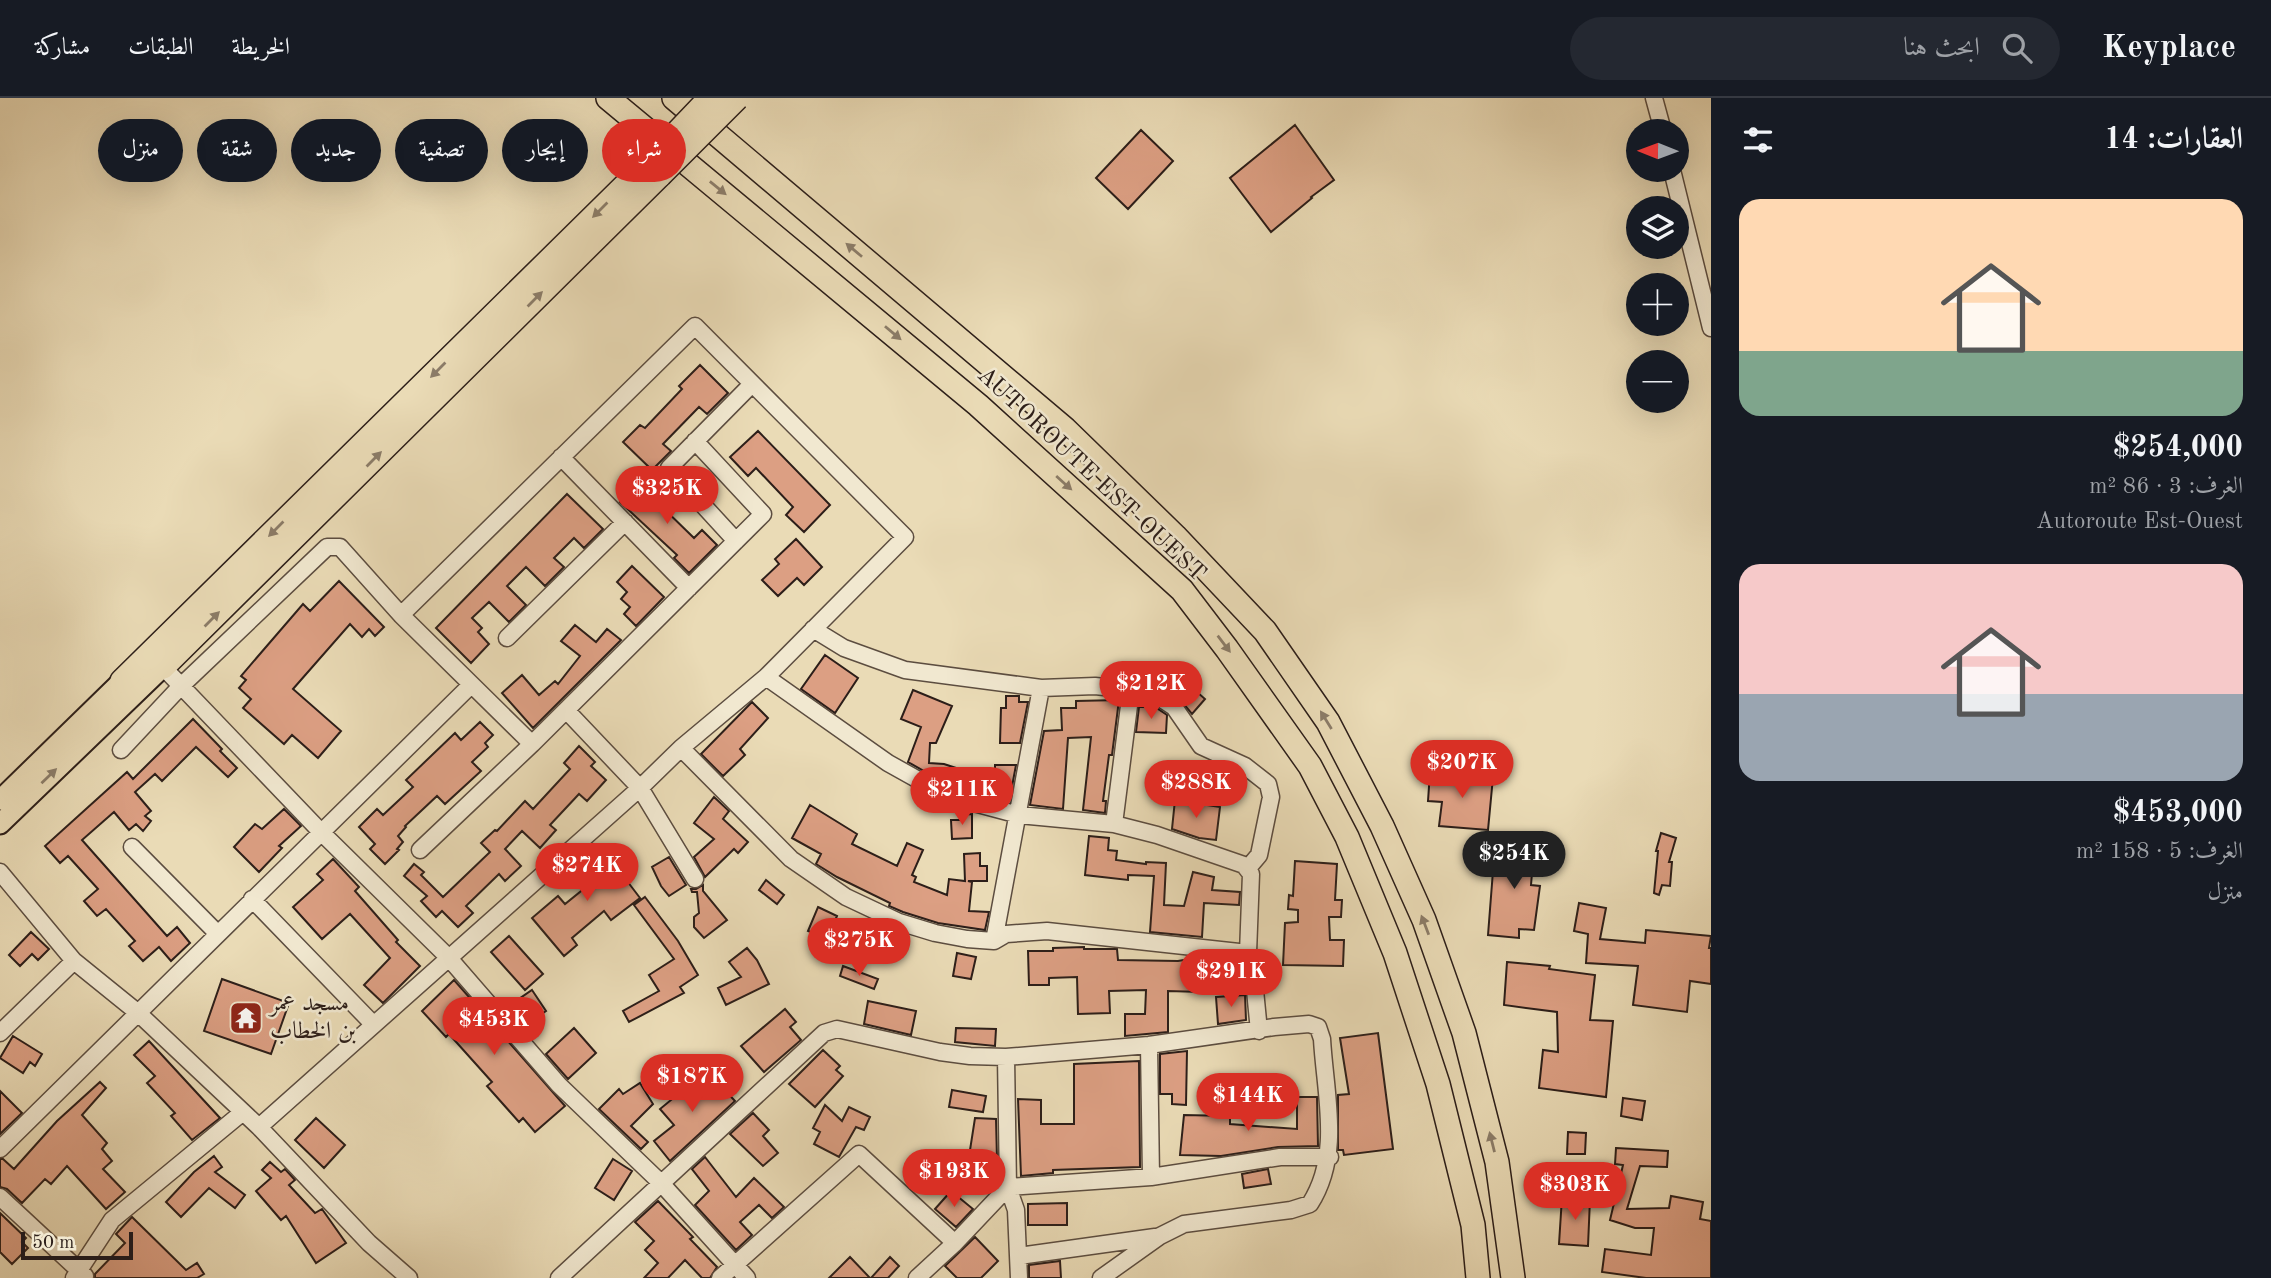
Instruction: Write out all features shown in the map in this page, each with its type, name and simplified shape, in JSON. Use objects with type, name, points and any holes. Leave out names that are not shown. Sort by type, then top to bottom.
[{"type":"highway","name":"AUTOROUTE EST-OUEST","points":[[608,98],[978,405],[1182,590],[1227,649],[1311,766],[1347,837],[1395,953],[1438,1084],[1473,1225],[1478,1278]]},
{"type":"highway","name":"AUTOROUTE EST-OUEST","points":[[674,98],[1065,429],[1175,536],[1265,631],[1328,722],[1382,826],[1424,920],[1464,1032],[1497,1162],[1513,1278]]},
{"type":"highway","points":[[686,128],[710,98]]},
{"type":"highway","points":[[686,141],[737,98]]},
{"type":"highway","points":[[122,681],[639,182]]},
{"type":"highway","points":[[163,667],[640,182]]},
{"type":"main road","points":[[0,824],[163,667]]},
{"type":"main road","points":[[0,800],[122,681]]},
{"type":"street","points":[[1654,98],[1660,119]]},
{"type":"street","points":[[1675,182],[1711,328]]},
{"type":"street","points":[[259,1127],[640,788],[681,748],[766,677],[905,537],[695,326],[401,615]]},
{"type":"street","points":[[736,541],[669,468],[752,384]]},
{"type":"street","points":[[420,850],[532,744],[762,514],[695,441]]},
{"type":"street","points":[[561,457],[689,588]]},
{"type":"street","points":[[508,638],[625,522]]},
{"type":"street","points":[[121,750],[181,686],[327,547],[340,547],[401,615],[532,744]]},
{"type":"street","points":[[813,629],[844,648],[905,670],[1041,688],[1095,686],[1151,692],[1174,707],[1201,746],[1245,766],[1268,784],[1271,797],[1259,855],[1248,868]]},
{"type":"street","points":[[163,667],[321,832],[448,957],[559,1085],[661,1183],[733,1266],[747,1278]]},
{"type":"street","points":[[766,677],[887,763],[920,781],[974,803],[1019,815],[1114,824],[1157,835],[1248,868],[1251,874],[1248,953],[1254,980],[1259,1031]]},
{"type":"street","points":[[0,1149],[471,685]]},
{"type":"street","points":[[994,941],[1041,688]]},
{"type":"street","points":[[1114,824],[1131,690]]},
{"type":"street","points":[[566,710],[640,788],[695,879]]},
{"type":"street","points":[[681,748],[791,859],[846,897],[899,922],[935,933],[994,941],[1006,934],[1047,931],[1248,953]]},
{"type":"street","points":[[132,847],[217,933]]},
{"type":"street","points":[[0,872],[74,961],[137,1012],[259,1127],[369,1243],[409,1278]]},
{"type":"street","points":[[252,899],[373,1024]]},
{"type":"street","points":[[0,1033],[74,961]]},
{"type":"street","points":[[559,1278],[830,1030],[837,1029],[940,1052],[1006,1057],[1149,1045],[1274,1027],[1309,1024],[1318,1027],[1322,1039],[1330,1157],[1317,1194],[1310,1204],[1291,1210],[1184,1224],[1160,1236],[1101,1278]]},
{"type":"street","points":[[1149,1045],[1152,1177]]},
{"type":"street","points":[[1006,1057],[1008,1187],[1016,1210],[1019,1278]]},
{"type":"street","points":[[0,1198],[80,1276],[112,1220],[243,1112]]},
{"type":"street","points":[[720,1278],[859,1154],[955,1242]]},
{"type":"street","points":[[917,1278],[1008,1187],[1152,1177],[1280,1157],[1330,1157]]},
{"type":"street","points":[[1018,1256],[1160,1236]]},
{"type":"building","points":[[1295,125],[1334,180],[1271,232],[1230,178]]},
{"type":"building","points":[[1141,130],[1173,161],[1128,209],[1096,178]]},
{"type":"building","points":[[700,365],[728,393],[707,414],[699,407],[663,444],[671,451],[652,470],[623,442],[640,425],[645,428],[682,389],[679,386]]},
{"type":"building","points":[[758,431],[830,505],[804,532],[786,515],[793,507],[756,468],[748,476],[730,457]]},
{"type":"building","points":[[644,477],[662,495],[656,501],[694,538],[702,530],[717,545],[689,573],[674,558],[677,555],[620,502]]},
{"type":"building","points":[[567,494],[603,529],[584,548],[574,538],[554,558],[564,567],[545,586],[526,567],[507,586],[526,605],[509,622],[489,602],[472,618],[482,628],[478,632],[489,644],[471,663],[436,628]]},
{"type":"building","points":[[796,539],[822,567],[804,585],[797,578],[778,596],[762,580],[779,564],[775,559]]},
{"type":"building","points":[[632,566],[664,597],[636,626],[624,614],[630,607],[621,599],[627,592],[617,582]]},
{"type":"building","points":[[339,581],[384,627],[375,636],[369,629],[362,637],[350,624],[293,689],[341,731],[318,758],[292,735],[284,744],[243,708],[251,699],[239,688],[246,680],[241,676],[303,604],[310,611]]},
{"type":"building","points":[[575,625],[596,642],[607,629],[621,640],[533,728],[502,693],[522,675],[539,695],[555,681],[558,684],[580,656],[561,641]]},
{"type":"building","points":[[825,655],[858,678],[835,713],[801,689]]},
{"type":"building","points":[[1188,684],[1205,699],[1192,714],[1177,696]]},
{"type":"building","points":[[913,690],[952,706],[936,743],[930,743],[929,763],[956,768],[952,781],[908,762],[921,727],[901,719]]},
{"type":"building","points":[[1006,696],[1019,696],[1019,702],[1028,702],[1020,743],[1000,743],[1001,708],[1006,708]]},
{"type":"building","points":[[1119,700],[1103,801],[1106,801],[1105,813],[1083,810],[1091,737],[1068,738],[1063,809],[1030,805],[1044,731],[1062,730],[1061,708],[1076,708],[1076,701]]},
{"type":"building","points":[[752,702],[768,718],[740,749],[745,755],[723,776],[701,754]]},
{"type":"building","points":[[1139,707],[1155,707],[1167,715],[1166,733],[1136,732]]},
{"type":"building","points":[[193,719],[237,768],[228,777],[196,747],[162,781],[155,774],[135,792],[151,811],[145,816],[151,821],[143,831],[136,824],[129,830],[114,812],[82,840],[167,936],[177,927],[190,943],[171,961],[159,947],[143,961],[129,946],[135,941],[106,909],[97,916],[84,901],[98,889],[68,856],[60,863],[45,846],[127,772],[133,779]]},
{"type":"building","points":[[480,722],[493,735],[485,743],[488,747],[472,762],[481,771],[445,804],[437,796],[405,826],[398,836],[403,842],[397,849],[399,850],[385,864],[370,849],[375,844],[359,827],[377,809],[383,815],[413,787],[406,780],[455,733],[461,740]]},
{"type":"building","points":[[579,746],[595,762],[591,766],[606,780],[587,801],[579,794],[550,825],[556,830],[540,848],[522,831],[505,849],[521,866],[505,881],[499,874],[466,906],[473,913],[458,927],[442,911],[436,917],[421,901],[427,896],[404,876],[414,864],[424,872],[421,875],[443,897],[490,852],[481,843],[497,831],[525,801],[533,809],[570,769],[564,763]]},
{"type":"building","points":[[995,765],[1016,765],[1011,792],[1002,791],[1003,777],[995,777]]},
{"type":"building","points":[[1430,772],[1493,777],[1488,830],[1439,826],[1442,802],[1428,801]]},
{"type":"building","points":[[714,797],[729,811],[723,819],[748,842],[738,853],[734,849],[705,877],[694,857],[714,839],[694,823]]},
{"type":"building","points":[[1175,800],[1220,807],[1216,840],[1199,838],[1172,829]]},
{"type":"building","points":[[810,805],[857,834],[852,844],[897,866],[907,843],[923,850],[912,875],[916,877],[914,882],[947,895],[949,879],[965,881],[964,854],[980,853],[980,866],[987,866],[987,881],[968,881],[972,882],[969,911],[989,912],[985,930],[938,923],[903,912],[816,864],[821,854],[792,838]]},
{"type":"building","points":[[284,809],[301,826],[279,846],[282,848],[259,872],[234,847],[255,824],[262,829]]},
{"type":"building","points":[[972,814],[972,838],[952,839],[951,820],[960,820],[960,815]]},
{"type":"building","points":[[1661,833],[1676,838],[1669,862],[1672,862],[1670,886],[1662,885],[1659,895],[1654,893],[1656,851]]},
{"type":"building","points":[[1089,836],[1109,838],[1108,850],[1117,851],[1116,860],[1146,864],[1166,863],[1164,905],[1184,906],[1193,872],[1214,877],[1212,890],[1240,892],[1239,905],[1204,903],[1202,937],[1150,932],[1154,876],[1128,875],[1128,880],[1085,875]]},
{"type":"building","points":[[1495,845],[1546,850],[1545,862],[1533,861],[1531,885],[1540,886],[1534,930],[1519,929],[1519,938],[1488,935]]},
{"type":"building","points":[[605,852],[640,898],[611,920],[604,911],[572,938],[577,945],[564,956],[532,918],[558,896],[565,904],[586,887],[576,874]]},
{"type":"building","points":[[669,857],[686,885],[669,896],[652,867]]},
{"type":"building","points":[[333,859],[359,887],[355,891],[398,940],[396,942],[420,966],[383,1003],[364,985],[390,958],[350,914],[322,939],[293,907],[323,880],[317,874]]},
{"type":"building","points":[[1295,861],[1337,864],[1335,900],[1342,900],[1341,917],[1329,917],[1330,940],[1344,940],[1343,966],[1283,965],[1285,923],[1298,922],[1298,910],[1288,909],[1289,895],[1293,896]]},
{"type":"building","points":[[766,880],[784,895],[777,904],[759,890]]},
{"type":"building","points":[[703,885],[703,891],[727,920],[704,938],[694,927],[694,917],[699,913],[697,892],[692,892],[691,889]]},
{"type":"building","points":[[645,897],[678,941],[698,975],[680,987],[684,993],[629,1022],[623,1011],[659,991],[649,975],[674,959],[634,905]]},
{"type":"building","points":[[1579,903],[1606,908],[1600,939],[1645,943],[1646,930],[1711,936],[1711,984],[1690,981],[1687,1012],[1633,1005],[1638,966],[1586,963],[1588,934],[1574,931]]},
{"type":"building","points":[[818,907],[837,916],[827,939],[808,931]]},
{"type":"building","points":[[31,932],[49,949],[38,960],[32,954],[20,966],[9,955]]},
{"type":"building","points":[[509,936],[543,974],[525,990],[491,952]]},
{"type":"building","points":[[855,936],[890,942],[885,954],[853,942]]},
{"type":"building","points":[[1084,947],[1117,949],[1118,960],[1178,961],[1196,958],[1201,992],[1168,991],[1168,1032],[1125,1036],[1125,1014],[1145,1014],[1146,990],[1109,991],[1110,1013],[1078,1014],[1077,977],[1049,978],[1049,985],[1029,985],[1028,951]]},
{"type":"building","points":[[747,948],[757,960],[769,984],[726,1005],[718,988],[741,977],[729,962]]},
{"type":"building","points":[[957,953],[976,957],[971,979],[953,976]]},
{"type":"building","points":[[1507,962],[1550,966],[1549,969],[1595,975],[1590,1020],[1613,1021],[1606,1097],[1539,1088],[1543,1050],[1558,1052],[1557,1012],[1504,1005]]},
{"type":"building","points":[[843,966],[878,979],[874,989],[840,976]]},
{"type":"building","points":[[222,979],[289,1003],[271,1054],[204,1031]]},
{"type":"building","points":[[454,980],[565,1106],[535,1132],[523,1118],[519,1122],[487,1086],[492,1082],[449,1034],[446,1037],[422,1011]]},
{"type":"building","points":[[532,990],[546,1011],[524,1026],[510,1005]]},
{"type":"building","points":[[1245,995],[1246,1020],[1218,1024],[1216,997]]},
{"type":"building","points":[[868,1001],[916,1011],[911,1035],[864,1024]]},
{"type":"building","points":[[785,1009],[796,1022],[790,1027],[801,1040],[764,1072],[741,1046]]},
{"type":"building","points":[[574,1028],[596,1053],[568,1079],[546,1054]]},
{"type":"building","points":[[956,1028],[996,1029],[995,1046],[955,1042]]},
{"type":"building","points":[[1378,1033],[1393,1149],[1344,1155],[1343,1150],[1338,1150],[1338,1095],[1349,1094],[1340,1038]]},
{"type":"building","points":[[13,1036],[42,1054],[35,1066],[30,1062],[23,1073],[0,1058]]},
{"type":"building","points":[[149,1041],[220,1118],[192,1140],[171,1116],[175,1113],[147,1083],[155,1076],[134,1055]]},
{"type":"building","points":[[823,1050],[840,1066],[836,1070],[843,1076],[815,1107],[789,1084]]},
{"type":"building","points":[[1187,1051],[1186,1105],[1172,1104],[1172,1094],[1160,1094],[1160,1054]]},
{"type":"building","points":[[1139,1061],[1140,1167],[1053,1170],[1053,1173],[1021,1176],[1018,1099],[1041,1100],[1041,1124],[1074,1124],[1074,1064]]},
{"type":"building","points":[[709,1073],[735,1101],[670,1161],[654,1141],[674,1125],[660,1109],[688,1086],[691,1090]]},
{"type":"building","points":[[100,1082],[106,1088],[82,1115],[107,1143],[102,1149],[112,1161],[103,1169],[125,1192],[106,1209],[67,1166],[51,1184],[45,1179],[22,1203],[7,1189],[0,1187],[0,1159],[14,1169],[57,1121]]},
{"type":"building","points":[[640,1083],[653,1104],[631,1126],[648,1142],[641,1149],[599,1109],[619,1089],[623,1094]]},
{"type":"building","points":[[952,1090],[986,1096],[983,1112],[949,1107]]},
{"type":"building","points":[[0,1091],[22,1113],[0,1134]]},
{"type":"building","points":[[1297,1097],[1317,1097],[1318,1146],[1278,1147],[1221,1156],[1180,1155],[1184,1115],[1230,1116],[1230,1124],[1297,1129]]},
{"type":"building","points":[[1623,1098],[1645,1101],[1642,1120],[1621,1116]]},
{"type":"building","points":[[825,1105],[842,1121],[849,1107],[870,1117],[864,1130],[856,1127],[839,1157],[814,1144],[820,1132],[813,1128]]},
{"type":"building","points":[[753,1113],[769,1130],[763,1136],[778,1153],[763,1166],[730,1134]]},
{"type":"building","points":[[316,1118],[345,1145],[324,1168],[295,1140]]},
{"type":"building","points":[[975,1118],[996,1119],[997,1160],[970,1150]]},
{"type":"building","points":[[1568,1132],[1586,1133],[1585,1154],[1567,1154]]},
{"type":"building","points":[[1616,1148],[1668,1151],[1667,1167],[1640,1166],[1627,1209],[1669,1208],[1671,1196],[1703,1202],[1700,1219],[1711,1221],[1711,1278],[1646,1278],[1602,1272],[1605,1249],[1651,1255],[1654,1228],[1635,1228],[1610,1220],[1623,1165],[1615,1164]]},
{"type":"building","points":[[214,1156],[222,1167],[215,1172],[245,1195],[235,1208],[209,1188],[181,1217],[166,1202],[194,1172]]},
{"type":"building","points":[[705,1157],[736,1197],[754,1178],[784,1207],[772,1218],[759,1205],[740,1222],[752,1235],[736,1250],[695,1205],[709,1191],[692,1169]]},
{"type":"building","points":[[613,1159],[632,1171],[614,1200],[595,1188]]},
{"type":"building","points":[[270,1162],[281,1172],[285,1169],[295,1180],[289,1185],[315,1213],[322,1209],[346,1243],[316,1263],[286,1216],[281,1220],[256,1191],[271,1178],[262,1170]]},
{"type":"building","points":[[1268,1169],[1271,1184],[1244,1188],[1242,1174]]},
{"type":"building","points":[[951,1191],[973,1209],[956,1227],[935,1209]]},
{"type":"building","points":[[1562,1197],[1590,1199],[1588,1246],[1559,1244]]},
{"type":"building","points":[[658,1201],[693,1237],[690,1239],[717,1267],[710,1278],[702,1278],[685,1260],[668,1278],[644,1278],[658,1263],[645,1250],[654,1241],[635,1222]]},
{"type":"building","points":[[1067,1203],[1067,1225],[1028,1225],[1028,1204]]},
{"type":"building","points":[[0,1213],[26,1238],[22,1242],[28,1248],[12,1264],[0,1252]]},
{"type":"building","points":[[132,1217],[186,1270],[197,1263],[204,1274],[197,1278],[95,1278],[95,1274],[125,1243],[116,1234]]},
{"type":"building","points":[[975,1237],[998,1261],[981,1278],[957,1278],[945,1266]]},
{"type":"building","points":[[850,1257],[870,1278],[829,1278]]},
{"type":"building","points":[[890,1257],[899,1266],[888,1278],[871,1278]]},
{"type":"building","points":[[1060,1261],[1061,1278],[1029,1278],[1029,1265]]},
{"type":"place","name":"مسجد عمر بن الخطاب","points":[[246,1018]]}]
